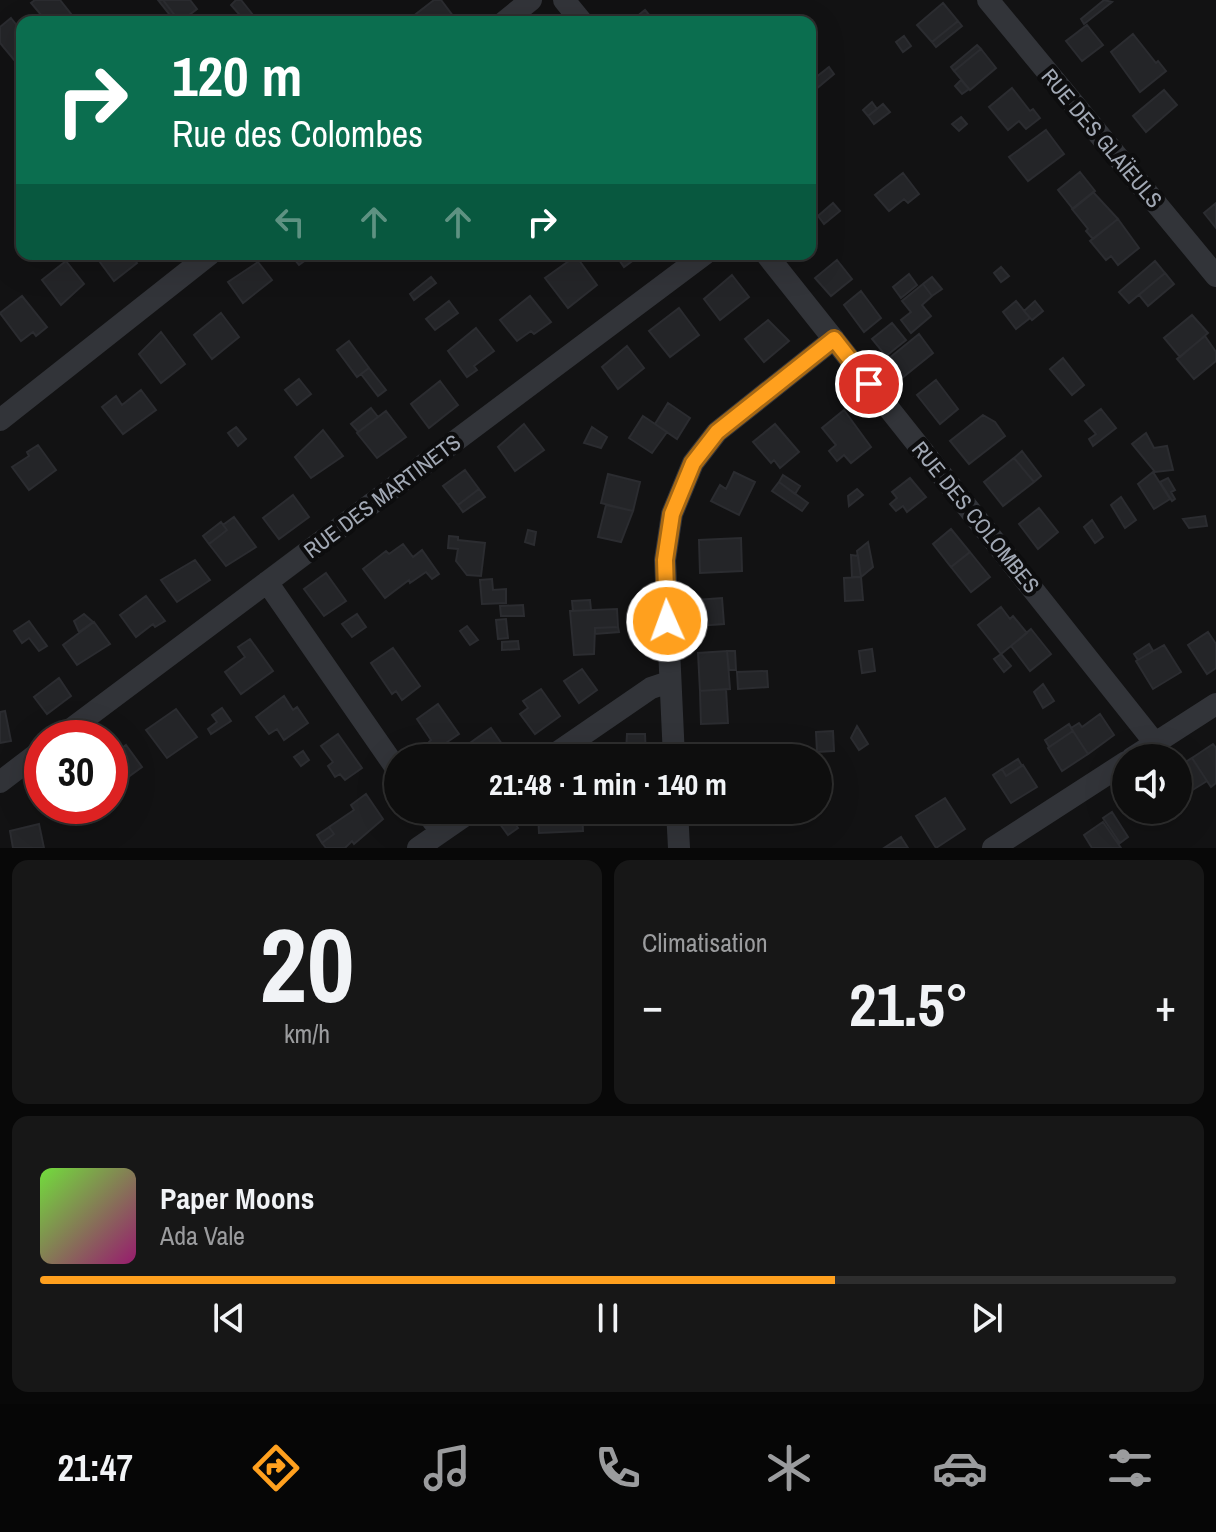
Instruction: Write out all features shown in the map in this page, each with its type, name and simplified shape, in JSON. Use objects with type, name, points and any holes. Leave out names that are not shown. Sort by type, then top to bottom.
[{"type":"street","points":[[511,16],[531,0]]},
{"type":"street","points":[[564,0],[577,16]]},
{"type":"street","name":"RUE DES GLAÏEULS","points":[[988,0],[1216,276]]},
{"type":"street","points":[[0,420],[202,260]]},
{"type":"street","name":"RUE DES MARTINETS","points":[[83,720],[697,260]]},
{"type":"street","name":"RUE DES COLOMBES","points":[[771,260],[1155,743]]},
{"type":"street","points":[[673,744],[665,560],[672,514],[693,463],[717,432],[834,339]]},
{"type":"street","points":[[267,582],[384,751]]},
{"type":"street","points":[[569,744],[651,688],[669,682]]},
{"type":"street","points":[[1155,743],[1216,704]]},
{"type":"street","points":[[0,782],[24,764]]},
{"type":"street","points":[[993,848],[1112,771]]},
{"type":"street","points":[[435,824],[441,832]]},
{"type":"street","points":[[418,848],[453,824]]},
{"type":"street","points":[[678,824],[679,848]]},
{"type":"building","points":[[35,0],[60,0],[71,14],[42,16],[31,3]]},
{"type":"building","points":[[158,0],[163,0],[175,16],[167,16],[169,14]]},
{"type":"building","points":[[163,0],[190,0],[197,9],[188,16],[175,16]]},
{"type":"building","points":[[241,0],[253,15],[241,16],[231,5]]},
{"type":"building","points":[[434,0],[441,0],[453,16],[418,16],[416,14]]},
{"type":"building","points":[[1104,0],[1112,2],[1084,24],[1081,19]]},
{"type":"building","points":[[943,3],[958,21],[932,42],[917,25]]},
{"type":"building","points":[[11,18],[16,24],[15,61],[0,43],[0,27]]},
{"type":"building","points":[[958,21],[962,26],[936,47],[932,42]]},
{"type":"building","points":[[1087,25],[1103,45],[1082,61],[1066,41]]},
{"type":"building","points":[[1133,34],[1166,71],[1140,92],[1111,52]]},
{"type":"building","points":[[904,36],[911,46],[903,52],[896,42]]},
{"type":"building","points":[[977,45],[981,49],[954,71],[951,67]]},
{"type":"building","points":[[981,49],[996,68],[970,90],[954,71]]},
{"type":"building","points":[[829,67],[834,74],[816,89],[816,77]]},
{"type":"building","points":[[961,80],[969,89],[962,94],[955,86]]},
{"type":"building","points":[[1012,88],[1030,111],[1033,109],[1040,118],[1026,129],[1019,121],[1008,130],[989,107]]},
{"type":"building","points":[[1164,90],[1177,105],[1146,132],[1133,116]]},
{"type":"building","points":[[872,102],[877,109],[868,116],[863,110]]},
{"type":"building","points":[[883,104],[890,112],[874,124],[868,116]]},
{"type":"building","points":[[961,117],[967,124],[959,131],[952,124]]},
{"type":"building","points":[[1046,130],[1064,154],[1028,181],[1009,157]]},
{"type":"building","points":[[1080,172],[1095,191],[1073,209],[1058,190]]},
{"type":"building","points":[[903,173],[919,194],[908,203],[904,199],[889,211],[875,195]]},
{"type":"building","points":[[1093,192],[1118,219],[1093,239],[1072,209]]},
{"type":"building","points":[[833,203],[840,211],[824,224],[818,216]]},
{"type":"building","points":[[1216,203],[1216,228],[1204,213]]},
{"type":"building","points":[[1118,219],[1139,248],[1118,265],[1111,256],[1106,260],[1090,241]]},
{"type":"building","points":[[98,260],[135,260],[137,263],[114,281]]},
{"type":"building","points":[[570,260],[579,260],[597,285],[568,308],[545,278]]},
{"type":"building","points":[[619,260],[634,260],[624,267]]},
{"type":"building","points":[[837,260],[852,279],[831,296],[815,278]]},
{"type":"building","points":[[66,261],[84,284],[61,305],[42,280]]},
{"type":"building","points":[[1155,261],[1165,273],[1129,303],[1119,292]]},
{"type":"building","points":[[258,262],[272,280],[243,303],[228,282]]},
{"type":"building","points":[[1001,267],[1009,276],[1001,282],[994,273]]},
{"type":"building","points":[[1165,273],[1174,284],[1148,306],[1139,295]]},
{"type":"building","points":[[909,274],[917,285],[901,298],[893,287]]},
{"type":"building","points":[[732,275],[749,297],[720,320],[704,299]]},
{"type":"building","points":[[431,277],[436,283],[414,300],[410,294]]},
{"type":"building","points":[[932,277],[942,289],[932,296],[923,284]]},
{"type":"building","points":[[923,284],[932,296],[922,305],[931,316],[911,333],[901,320],[911,312],[902,301]]},
{"type":"building","points":[[861,291],[881,318],[864,332],[844,305]]},
{"type":"building","points":[[22,296],[47,327],[36,336],[33,332],[21,341],[0,313]]},
{"type":"building","points":[[530,296],[551,322],[517,341],[500,320]]},
{"type":"building","points":[[449,301],[458,313],[435,330],[426,319]]},
{"type":"building","points":[[1016,301],[1030,318],[1016,329],[1003,312]]},
{"type":"building","points":[[1035,301],[1043,311],[1032,320],[1024,311]]},
{"type":"building","points":[[679,308],[699,335],[670,357],[649,331]]},
{"type":"building","points":[[221,313],[239,337],[212,359],[194,335]]},
{"type":"building","points":[[1192,315],[1208,333],[1180,357],[1164,338]]},
{"type":"building","points":[[768,320],[789,341],[764,362],[745,339]]},
{"type":"building","points":[[892,323],[906,340],[886,356],[872,339]]},
{"type":"building","points":[[476,328],[494,351],[474,366],[477,370],[467,377],[448,351]]},
{"type":"building","points":[[161,332],[185,364],[161,383],[139,354]]},
{"type":"building","points":[[919,334],[933,353],[902,378],[887,360]]},
{"type":"building","points":[[1205,336],[1216,352],[1216,361],[1194,379],[1177,359]]},
{"type":"building","points":[[349,341],[369,368],[357,377],[337,350]]},
{"type":"building","points":[[627,346],[644,368],[618,389],[602,367]]},
{"type":"building","points":[[1063,358],[1084,385],[1072,395],[1050,369]]},
{"type":"building","points":[[369,368],[386,390],[378,396],[361,374]]},
{"type":"building","points":[[299,379],[311,394],[297,405],[285,390]]},
{"type":"building","points":[[936,380],[958,409],[940,424],[917,395]]},
{"type":"building","points":[[440,381],[458,405],[429,428],[411,404]]},
{"type":"building","points":[[141,390],[156,410],[123,434],[102,407],[116,396],[122,405]]},
{"type":"building","points":[[668,403],[690,418],[677,439],[655,424]]},
{"type":"building","points":[[371,408],[378,417],[358,432],[351,424]]},
{"type":"building","points":[[1101,409],[1116,428],[1093,446],[1089,439],[1096,434],[1085,421]]},
{"type":"building","points":[[844,410],[871,447],[851,463],[844,455],[837,461],[829,451],[836,445],[822,428]]},
{"type":"building","points":[[386,411],[406,437],[377,458],[357,433]]},
{"type":"building","points":[[983,415],[995,422],[1005,436],[969,464],[950,441]]},
{"type":"building","points":[[643,416],[667,432],[652,453],[629,438]]},
{"type":"building","points":[[524,424],[544,450],[515,471],[498,447]]},
{"type":"building","points":[[775,424],[799,452],[780,468],[774,460],[771,463],[753,442]]},
{"type":"building","points":[[236,427],[246,439],[238,446],[228,433]]},
{"type":"building","points":[[592,427],[607,437],[601,448],[584,443]]},
{"type":"building","points":[[323,430],[343,456],[311,478],[295,457]]},
{"type":"building","points":[[1146,433],[1154,448],[1167,446],[1173,470],[1155,472],[1132,444]]},
{"type":"building","points":[[38,445],[56,470],[29,490],[12,467],[29,456],[27,452]]},
{"type":"building","points":[[1022,451],[1041,476],[1034,482],[1014,458]]},
{"type":"building","points":[[1014,458],[1034,482],[1003,506],[984,482]]},
{"type":"building","points":[[465,470],[479,489],[458,505],[443,486]]},
{"type":"building","points":[[734,472],[755,482],[739,515],[711,501],[720,485],[726,489]]},
{"type":"building","points":[[1153,472],[1170,499],[1154,509],[1138,484]]},
{"type":"building","points":[[608,474],[640,482],[633,511],[601,503]]},
{"type":"building","points":[[783,475],[800,486],[795,494],[779,482]]},
{"type":"building","points":[[910,478],[926,497],[907,512],[903,506],[896,511],[890,504],[897,498],[892,492]]},
{"type":"building","points":[[1168,478],[1175,490],[1171,492],[1175,499],[1172,501],[1160,482]]},
{"type":"building","points":[[779,482],[808,503],[802,511],[772,491]]},
{"type":"building","points":[[479,489],[485,497],[463,512],[458,505]]},
{"type":"building","points":[[857,489],[863,495],[849,506],[848,496]]},
{"type":"building","points":[[293,495],[309,517],[279,539],[263,518]]},
{"type":"building","points":[[1121,497],[1136,520],[1125,528],[1111,505]]},
{"type":"building","points":[[606,505],[633,511],[621,542],[598,537]]},
{"type":"building","points":[[1039,508],[1058,532],[1038,549],[1019,524]]},
{"type":"building","points":[[1205,516],[1207,526],[1189,528],[1183,519]]},
{"type":"building","points":[[234,517],[256,547],[226,566],[209,544],[227,530],[223,525]]},
{"type":"building","points":[[1092,520],[1103,537],[1095,543],[1084,527]]},
{"type":"building","points":[[221,522],[227,530],[209,544],[203,536]]},
{"type":"building","points":[[951,529],[970,552],[951,567],[933,544]]},
{"type":"building","points":[[528,530],[536,532],[534,545],[525,542]]},
{"type":"building","points":[[449,536],[485,543],[481,576],[467,575],[456,561],[458,549],[448,548]]},
{"type":"building","points":[[741,538],[742,571],[700,573],[699,540]]},
{"type":"building","points":[[868,542],[873,567],[861,577],[857,551]]},
{"type":"building","points":[[403,544],[413,557],[422,550],[439,574],[432,579],[426,572],[385,598],[363,569],[386,551],[389,554]]},
{"type":"building","points":[[970,552],[990,577],[971,592],[951,567]]},
{"type":"building","points":[[851,555],[858,556],[861,577],[852,577]]},
{"type":"building","points":[[195,560],[210,580],[177,602],[161,580]]},
{"type":"building","points":[[326,573],[346,601],[324,616],[304,589]]},
{"type":"building","points":[[861,577],[863,600],[845,601],[844,578]]},
{"type":"building","points":[[492,579],[493,590],[506,589],[506,603],[482,604],[480,580]]},
{"type":"building","points":[[146,596],[165,621],[155,627],[153,624],[136,637],[120,615]]},
{"type":"building","points":[[722,598],[724,624],[697,626],[696,600]]},
{"type":"building","points":[[590,600],[591,610],[573,611],[572,601]]},
{"type":"building","points":[[523,605],[524,616],[501,616],[500,606]]},
{"type":"building","points":[[1001,607],[1027,633],[1001,654],[978,625]]},
{"type":"building","points":[[617,609],[618,627],[595,628],[594,654],[574,655],[570,611]]},
{"type":"building","points":[[84,614],[93,622],[79,632],[74,621]]},
{"type":"building","points":[[357,614],[366,627],[352,637],[342,624]]},
{"type":"building","points":[[506,619],[508,638],[498,639],[496,620]]},
{"type":"building","points":[[29,621],[47,646],[39,651],[29,638],[22,643],[14,631]]},
{"type":"building","points":[[94,622],[110,644],[77,665],[63,645]]},
{"type":"building","points":[[467,626],[478,640],[470,645],[460,631]]},
{"type":"building","points":[[618,627],[619,632],[595,634],[595,628]]},
{"type":"building","points":[[1031,629],[1051,654],[1030,671],[1011,646]]},
{"type":"building","points":[[1208,632],[1216,644],[1216,668],[1207,674],[1188,645]]},
{"type":"building","points":[[250,639],[273,671],[241,694],[225,672],[245,657],[238,647]]},
{"type":"building","points":[[518,641],[519,649],[502,650],[502,642]]},
{"type":"building","points":[[1149,644],[1153,651],[1138,660],[1134,654]]},
{"type":"building","points":[[1164,645],[1181,672],[1153,689],[1136,661]]},
{"type":"building","points":[[393,648],[420,686],[402,700],[396,691],[392,694],[371,663]]},
{"type":"building","points":[[872,649],[875,671],[862,673],[859,651]]},
{"type":"building","points":[[727,651],[735,651],[736,670],[729,670]]},
{"type":"building","points":[[727,651],[730,689],[700,691],[698,653]]},
{"type":"building","points":[[1001,654],[1011,666],[1004,672],[994,659]]},
{"type":"building","points":[[582,669],[597,690],[579,703],[564,681]]},
{"type":"building","points":[[767,671],[768,687],[738,689],[737,672]]},
{"type":"building","points":[[59,678],[71,696],[47,714],[34,697]]},
{"type":"building","points":[[1043,684],[1054,701],[1043,708],[1034,692]]},
{"type":"building","points":[[541,689],[560,716],[535,734],[520,714],[528,708],[523,701]]},
{"type":"building","points":[[726,689],[728,723],[701,724],[700,691]]},
{"type":"building","points":[[284,696],[293,710],[297,707],[308,723],[284,740],[277,729],[269,734],[256,717]]},
{"type":"building","points":[[438,704],[459,734],[444,744],[429,744],[431,740],[417,719]]},
{"type":"building","points":[[222,708],[231,721],[211,734],[208,729],[217,722],[212,715]]},
{"type":"building","points":[[176,709],[197,737],[167,758],[146,730]]},
{"type":"building","points":[[5,711],[11,741],[0,743],[0,712]]},
{"type":"building","points":[[1100,714],[1114,735],[1088,754],[1071,728],[1079,723],[1082,727]]},
{"type":"building","points":[[1069,724],[1073,731],[1049,747],[1045,740]]},
{"type":"building","points":[[857,726],[868,744],[859,750],[851,738]]},
{"type":"building","points":[[491,728],[502,744],[469,744]]},
{"type":"building","points":[[833,731],[834,751],[832,744],[817,744],[816,732]]},
{"type":"building","points":[[1073,731],[1088,754],[1062,771],[1048,748]]},
{"type":"building","points":[[338,734],[362,768],[345,780],[340,774],[335,777],[328,766],[333,762],[321,746]]},
{"type":"building","points":[[627,734],[645,734],[645,744],[626,744]]},
{"type":"building","points":[[1213,744],[1216,748],[1216,783],[1211,787],[1192,758]]},
{"type":"building","points":[[128,748],[142,767],[128,777]]},
{"type":"building","points":[[303,751],[309,760],[301,766],[294,757]]},
{"type":"building","points":[[1192,758],[1207,781],[1192,790]]},
{"type":"building","points":[[1018,759],[1022,766],[1006,776],[1002,769]]},
{"type":"building","points":[[1023,765],[1037,787],[1011,803],[993,775],[1002,769],[1006,776]]},
{"type":"building","points":[[366,794],[383,819],[354,844],[352,841],[345,848],[326,848],[322,843],[334,834],[329,827],[354,810],[351,805]]},
{"type":"building","points":[[945,798],[965,829],[936,848],[916,816]]},
{"type":"building","points":[[1112,812],[1112,824],[1120,824],[1128,837],[1120,843],[1103,818]]},
{"type":"building","points":[[1103,822],[1121,848],[1092,848],[1084,835]]},
{"type":"building","points":[[39,824],[44,848],[13,848],[10,831]]},
{"type":"building","points":[[500,824],[515,824],[518,828],[508,835]]},
{"type":"building","points":[[539,824],[583,824],[583,831],[539,833]]},
{"type":"building","points":[[329,827],[334,834],[322,843],[317,835]]},
{"type":"building","points":[[901,837],[908,848],[884,848]]},
{"type":"route","points":[[667,621],[665,560],[672,514],[693,463],[717,432],[834,339],[869,384]]}]
